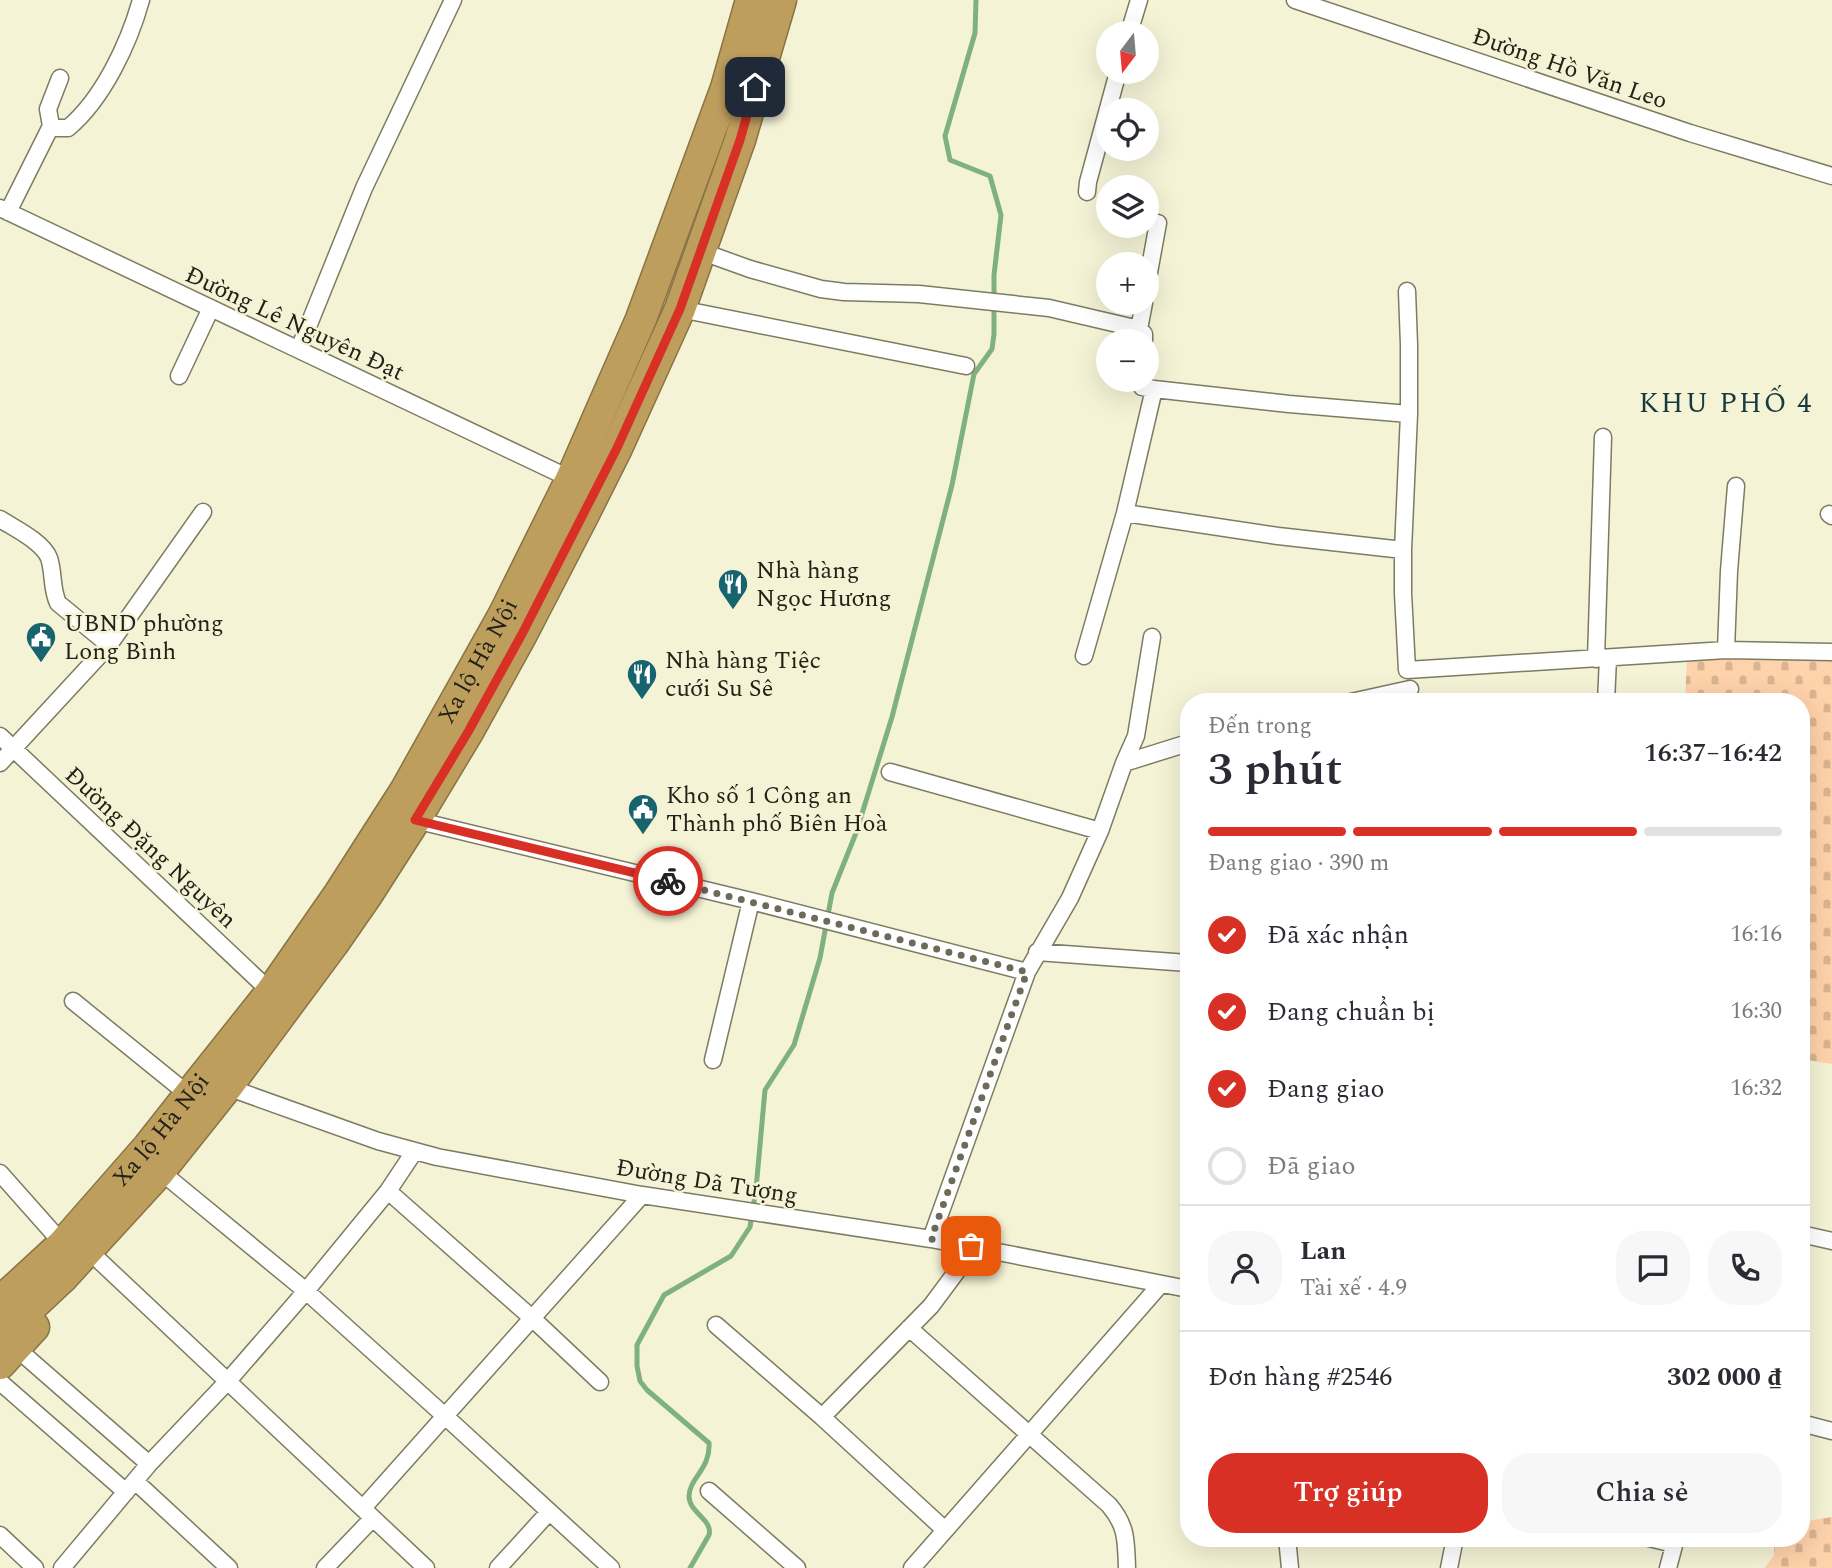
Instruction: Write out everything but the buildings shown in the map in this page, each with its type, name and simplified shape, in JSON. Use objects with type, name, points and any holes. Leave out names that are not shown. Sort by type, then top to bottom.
[{"type":"highway","name":"Xa lộ Hà Nội","points":[[581,490],[726,88],[751,0]]},
{"type":"highway","name":"Xa lộ Hà Nội","points":[[0,1279],[64,1259],[148,1147],[271,992],[339,894],[405,791],[504,614],[581,490],[617,448],[680,309],[740,140],[781,0]]},
{"type":"highway","points":[[5,1335],[64,1259],[160,1171],[228,1087],[340,934],[415,820],[522,634],[581,490]]},
{"type":"street","points":[[51,127],[68,128],[92,102],[122,51],[141,0]]},
{"type":"street","points":[[299,349],[364,188],[453,0]]},
{"type":"street","points":[[1133,21],[1139,0]]},
{"type":"street","name":"Đường Hồ Văn Leo","points":[[1295,0],[1690,133],[1832,176]]},
{"type":"street","points":[[4,210],[51,127],[48,109],[60,78]]},
{"type":"street","points":[[1087,192],[1115,84]]},
{"type":"street","name":"Đường Lê Nguyên Đạt","points":[[4,210],[299,349],[581,490]]},
{"type":"street","points":[[700,251],[750,269],[821,289],[919,294],[1049,308],[1121,329]]},
{"type":"street","points":[[1407,291],[1409,414],[1403,550],[1410,693]]},
{"type":"street","points":[[179,376],[211,308]]},
{"type":"street","points":[[680,309],[966,366]]},
{"type":"street","points":[[1159,390],[1409,414]]},
{"type":"street","points":[[1084,656],[1125,513],[1153,392]]},
{"type":"street","points":[[1603,437],[1602,659],[1605,693]]},
{"type":"street","points":[[1726,650],[1736,486]]},
{"type":"street","points":[[0,763],[109,645],[203,512]]},
{"type":"street","points":[[1125,513],[1278,536],[1403,550]]},
{"type":"street","points":[[0,519],[40,545],[48,557],[58,603],[109,645]]},
{"type":"street","points":[[931,1239],[1027,972],[1070,898],[1100,831],[1136,736],[1153,637]]},
{"type":"street","points":[[1407,670],[1726,650],[1832,652]]},
{"type":"street","name":"Đường Đặng Nguyên","points":[[0,736],[271,992]]},
{"type":"street","points":[[1124,762],[1180,745]]},
{"type":"street","points":[[890,772],[1100,831]]},
{"type":"street","points":[[415,820],[751,901],[1027,972]]},
{"type":"street","points":[[713,1060],[751,901]]},
{"type":"street","points":[[1037,952],[1180,962]]},
{"type":"street","points":[[73,1002],[190,1095]]},
{"type":"street","name":"Đường Dã Tượng","points":[[228,1087],[414,1152],[642,1195],[971,1246],[1180,1288]]},
{"type":"street","points":[[62,1568],[149,1464],[227,1382],[306,1292],[388,1191],[414,1152]]},
{"type":"street","points":[[160,1171],[306,1292],[611,1568]]},
{"type":"street","points":[[0,1173],[64,1259],[227,1382],[426,1568]]},
{"type":"street","points":[[388,1191],[600,1382]]},
{"type":"street","points":[[325,1568],[446,1417],[642,1195]]},
{"type":"street","points":[[1810,1236],[1832,1241]]},
{"type":"street","points":[[822,1418],[946,1288],[971,1246]]},
{"type":"street","points":[[912,1568],[1161,1284]]},
{"type":"street","points":[[716,1325],[945,1530]]},
{"type":"street","points":[[909,1328],[1109,1505],[1118,1516],[1125,1535],[1127,1568]]},
{"type":"street","points":[[5,1335],[149,1464]]},
{"type":"street","points":[[0,1382],[229,1568]]},
{"type":"street","points":[[1810,1425],[1832,1431]]},
{"type":"street","points":[[709,1491],[797,1568]]},
{"type":"street","points":[[498,1568],[549,1512]]},
{"type":"street","points":[[0,1535],[35,1568]]},
{"type":"street","points":[[1288,1547],[1290,1568]]},
{"type":"street","points":[[1449,1568],[1453,1547]]},
{"type":"street","points":[[1668,1568],[1673,1547]]},
{"type":"green space","points":[[1727,657],[1832,659],[1832,1064],[1810,1060],[1810,693],[1685,693],[1687,660]]},
{"type":"green space","points":[[1832,1517],[1832,1568],[1765,1568],[1774,1555],[1774,1547],[1810,1547],[1810,1521]]},
{"type":"waterway","points":[[690,1568],[709,1535],[708,1525],[693,1507],[689,1496],[692,1484],[707,1459],[709,1443],[640,1381],[637,1345],[664,1295],[731,1256],[750,1227],[765,1090],[794,1045],[820,958],[832,893],[856,833],[892,717],[952,485],[974,374],[992,349],[994,275],[1001,215],[990,176],[950,160],[945,136],[975,33],[976,0]]},
{"type":"way so far","points":[[668,881],[1027,972],[931,1239],[971,1246]]},
{"type":"place","name":"Nhà hàng Ngọc Hương","points":[[733,611]]},
{"type":"place","name":"UBND phường Long Bình","points":[[41,664]]},
{"type":"place","name":"Nhà hàng Tiệc cưới Su Sê","points":[[642,701]]},
{"type":"place","name":"Kho số 1 Công an Thành phố Biên Hoà","points":[[643,836]]},
{"type":"district","name":"KHU PHỐ 4","points":[[1726,402]]},
{"type":"route","points":[[668,881],[415,820],[522,634],[617,448],[680,309],[740,140],[755,87]]}]
